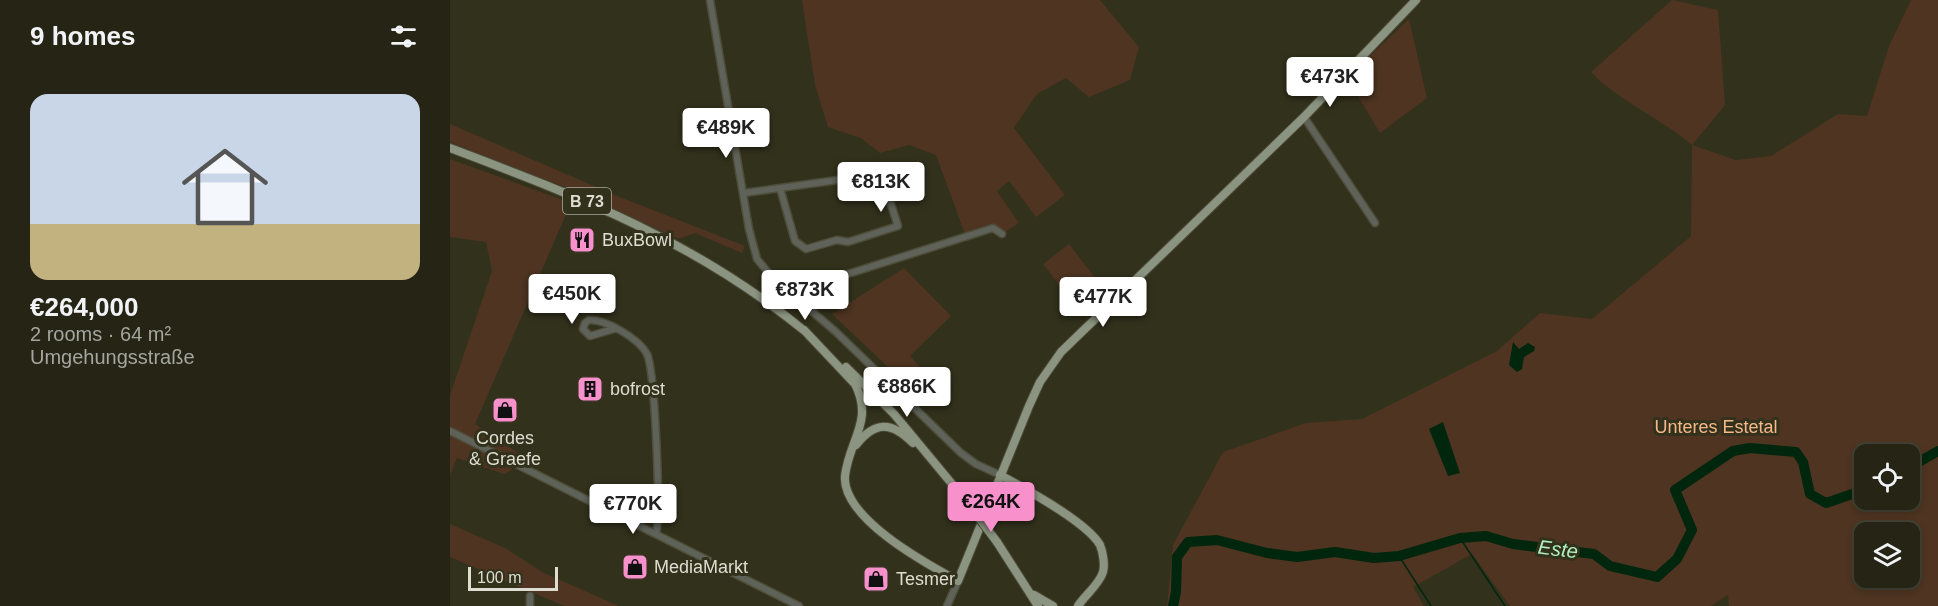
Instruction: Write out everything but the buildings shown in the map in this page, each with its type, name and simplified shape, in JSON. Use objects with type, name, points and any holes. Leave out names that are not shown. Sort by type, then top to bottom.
[{"type":"main road","points":[[804,330],[855,384],[861,394],[863,414],[845,474],[845,485],[857,509],[901,545],[958,581],[1040,382],[1061,352],[1304,117],[1416,0]]},
{"type":"main road","name":"B 73","points":[[450,148],[623,216],[672,240],[767,300],[877,396],[967,502],[997,542],[1038,606]]},
{"type":"main road","points":[[855,446],[870,430],[891,427],[907,437],[946,475]]},
{"type":"main road","points":[[1000,476],[1050,505],[1085,530],[1100,545],[1103,572],[1076,605]]},
{"type":"main road","points":[[1029,590],[1040,600],[1053,606]]},
{"type":"street","points":[[710,0],[757,259],[771,276],[791,292],[961,453],[976,464],[1000,476]]},
{"type":"street","points":[[1304,117],[1375,223]]},
{"type":"street","points":[[744,193],[780,188],[845,179],[868,189],[885,186],[898,226],[848,242],[837,240],[806,249],[795,241],[780,188]]},
{"type":"street","points":[[791,292],[993,228],[1002,234]]},
{"type":"street","points":[[614,329],[638,342],[648,356],[658,506],[656,534]]},
{"type":"street","points":[[450,431],[800,606]]},
{"type":"street","points":[[947,606],[958,581]]},
{"type":"street","points":[[530,596],[530,606]]},
{"type":"green space","points":[[802,0],[1100,0],[1139,47],[1130,80],[1089,97],[1066,78],[1037,94],[1014,128],[1065,195],[1036,217],[1009,181],[997,191],[1019,223],[1002,234],[993,228],[965,234],[936,155],[909,145],[880,153],[861,138],[828,127],[815,85]]},
{"type":"green space","points":[[1672,0],[1718,10],[1725,105],[1692,145],[1602,83],[1591,72]]},
{"type":"green space","name":"Unteres Estetal","points":[[1911,0],[1938,0],[1938,606],[1729,606],[1728,595],[1711,606],[1510,606],[1472,554],[1413,587],[1424,606],[1167,606],[1173,545],[1223,452],[1306,423],[1362,419],[1497,351],[1540,313],[1592,319],[1691,236],[1692,145],[1736,160],[1771,156],[1838,114],[1867,116],[1889,46]]},
{"type":"green space","points":[[1409,19],[1427,98],[1380,133],[1347,78]]},
{"type":"green space","points":[[450,124],[617,196],[745,246],[742,253],[695,233],[679,239],[570,189],[450,142]]},
{"type":"green space","points":[[450,159],[571,203],[475,424],[517,452],[518,458],[510,471],[504,474],[457,458],[450,475],[450,395],[492,271],[486,242],[450,237]]},
{"type":"green space","points":[[1069,244],[1096,279],[1071,300],[1043,264]]},
{"type":"green space","points":[[904,268],[951,316],[910,356],[939,387],[926,403],[832,314]]},
{"type":"green space","points":[[450,524],[505,548],[542,572],[619,606],[564,606],[450,557]]},
{"type":"shaded area","points":[[1513,342],[1519,349],[1528,343],[1535,347],[1534,351],[1524,357],[1522,369],[1517,372],[1509,365]]},
{"type":"shaded area","points":[[1443,422],[1460,473],[1448,476],[1429,429]]},
{"type":"waterway","name":"Este","points":[[1173,606],[1176,592],[1177,557],[1188,542],[1217,540],[1267,553],[1297,557],[1335,552],[1374,558],[1399,556],[1460,538],[1486,536],[1513,544],[1594,554],[1610,566],[1657,577],[1677,559],[1692,530],[1675,490],[1733,451],[1750,448],[1796,452],[1803,462],[1810,494],[1826,503],[1854,493]]},
{"type":"waterway","name":"Este","points":[[1920,461],[1938,451]]},
{"type":"waterway","points":[[1460,538],[1505,606]]},
{"type":"waterway","points":[[1399,556],[1431,606]]},
{"type":"place","name":"BuxBowl","points":[[582,240]]},
{"type":"place","name":"bofrost","points":[[590,389]]},
{"type":"place","name":"Cordes & Graefe","points":[[505,410]]},
{"type":"place","name":"MediaMarkt","points":[[635,567]]},
{"type":"place","name":"Tesmer","points":[[876,579]]}]
